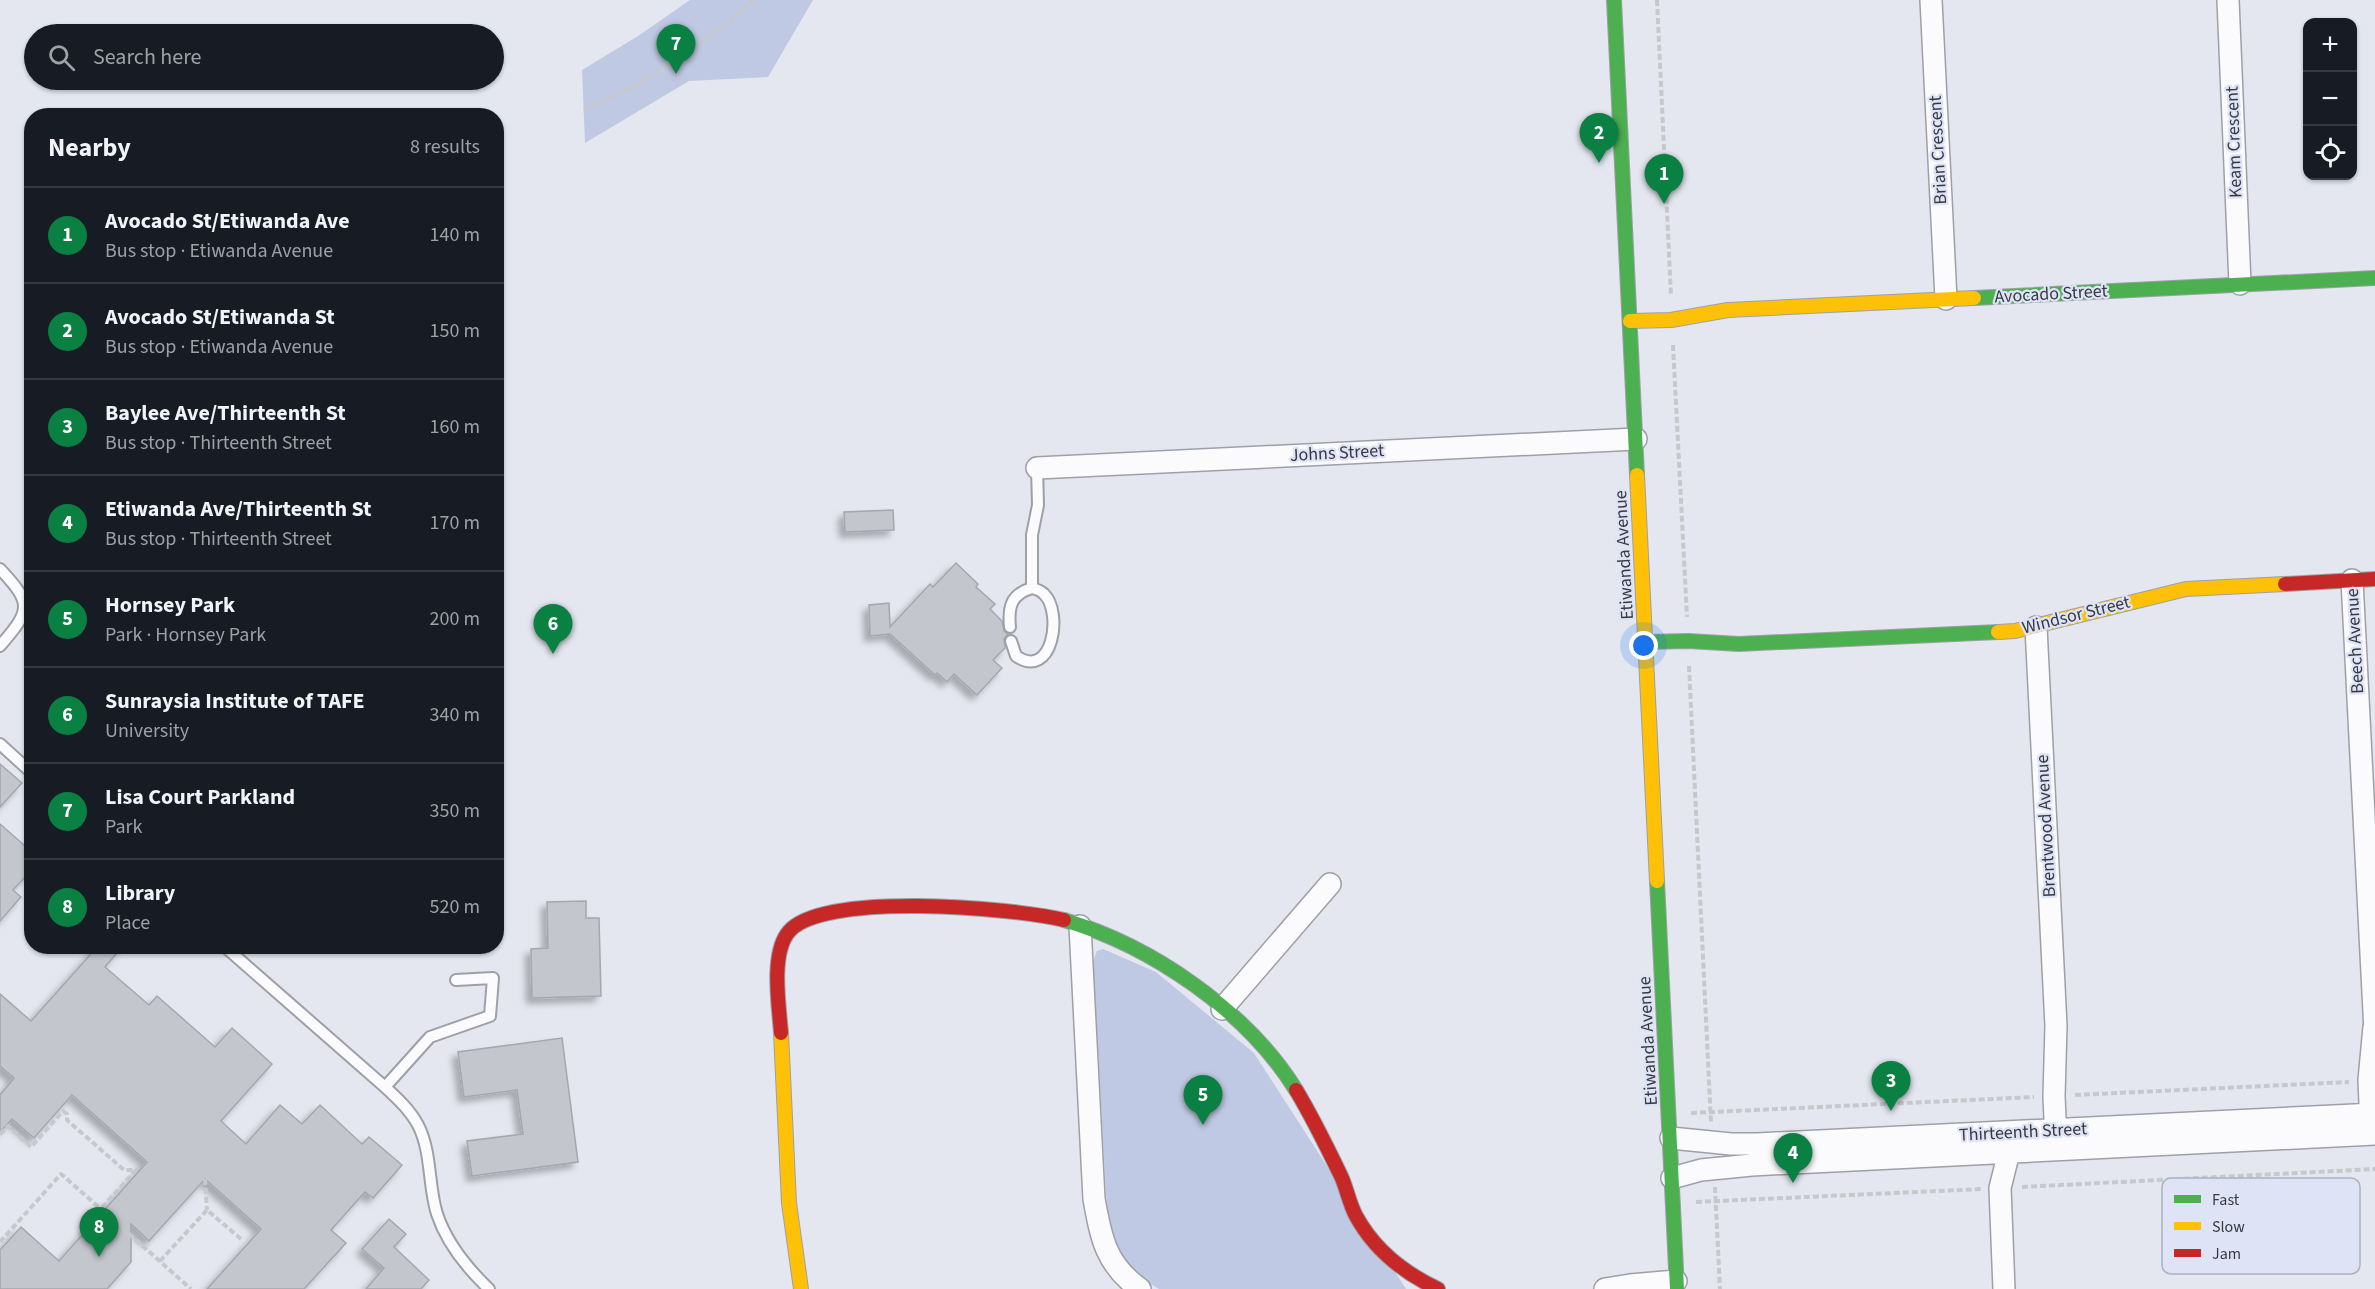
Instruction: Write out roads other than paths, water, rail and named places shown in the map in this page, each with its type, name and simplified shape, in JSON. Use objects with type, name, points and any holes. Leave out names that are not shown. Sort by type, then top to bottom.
[{"type":"street","name":"Etiwanda Avenue","points":[[1614,0],[1677,1285]]},
{"type":"street","name":"Brian Crescent","points":[[1931,0],[1946,299]]},
{"type":"street","name":"Keam Crescent","points":[[2228,0],[2240,284]]},
{"type":"street","name":"Avocado Street","points":[[1630,314],[1671,306],[1728,310],[2375,278]]},
{"type":"street","name":"Johns Street","points":[[1037,468],[1636,439]]},
{"type":"street","name":"Windsor Street","points":[[1646,649],[1689,654],[1739,644],[2015,631],[2180,590],[2375,579]]},
{"type":"street","name":"Beech Avenue","points":[[2352,580],[2375,1029],[2369,1080],[2373,1124]]},
{"type":"street","name":"Brentwood Avenue","points":[[2036,627],[2063,1139]]},
{"type":"street","points":[[1222,1009],[1330,884]]},
{"type":"street","points":[[801,1289],[790,1215],[778,966],[785,938],[791,929],[815,914],[961,907],[1048,917],[1080,926],[1153,959],[1186,980],[1222,1009],[1261,1046],[1293,1086],[1327,1145],[1357,1217],[1370,1237],[1406,1271],[1438,1289]]},
{"type":"street","points":[[1080,926],[1094,1199],[1107,1253],[1119,1271],[1140,1289]]},
{"type":"street","name":"Thirteenth Street","points":[[1671,1138],[1757,1144],[1986,1143],[2373,1124]]},
{"type":"street","points":[[2004,1289],[2000,1188],[2009,1142]]},
{"type":"street","points":[[1986,1143],[2000,1188]]},
{"type":"street","name":"Thirteenth Street","points":[[1672,1178],[1701,1170],[1986,1143]]},
{"type":"street","points":[[1605,1289],[1630,1285],[1677,1285]]},
{"type":"lane","points":[[1032,588],[1032,535],[1038,505],[1037,468]]},
{"type":"lane","points":[[0,569],[20,591],[24,604],[19,623],[0,646]]},
{"type":"lane","points":[[1010,627],[1008,610],[1011,602],[1020,593],[1032,588],[1044,594],[1051,606],[1051,646],[1043,657],[1028,661],[1016,656],[1011,640]]},
{"type":"lane","points":[[0,744],[24,766]]},
{"type":"lane","points":[[233,954],[385,1087],[408,1110],[418,1125],[424,1141],[437,1213],[445,1233],[458,1255],[489,1289]]},
{"type":"lane","points":[[385,1087],[430,1037],[490,1016],[493,978],[456,980]]},
{"type":"place","name":"Lisa Court Parkland","points":[[676,74]]},
{"type":"place","name":"Avocado St/Etiwanda St","points":[[1599,163]]},
{"type":"place","name":"Avocado St/Etiwanda Ave","points":[[1664,204]]},
{"type":"place","name":"Sunraysia Institute of TAFE","points":[[553,654]]},
{"type":"place","name":"Baylee Ave/Thirteenth St","points":[[1891,1111]]},
{"type":"place","name":"Hornsey Park","points":[[1203,1125]]},
{"type":"place","name":"Etiwanda Ave/Thirteenth St","points":[[1793,1183]]},
{"type":"place","name":"Library","points":[[99,1257]]}]
